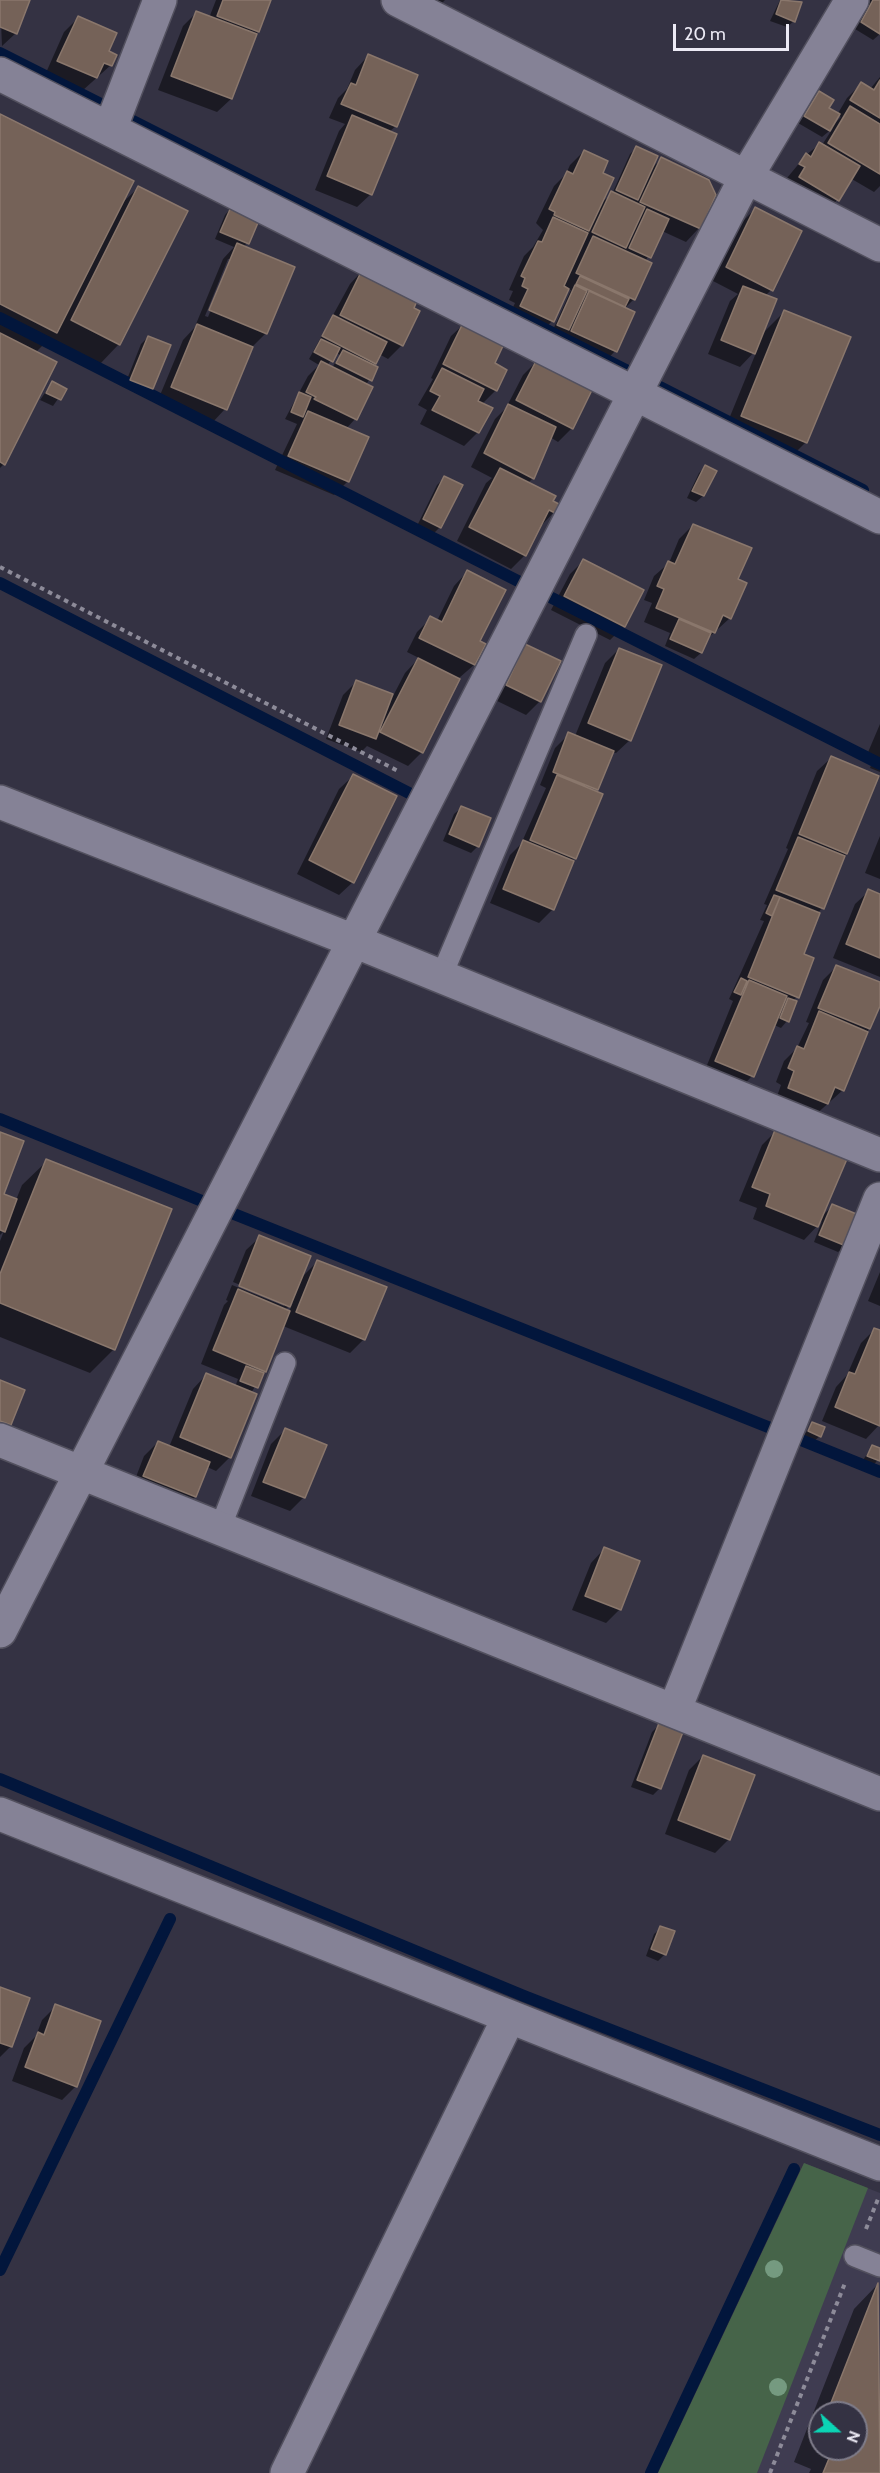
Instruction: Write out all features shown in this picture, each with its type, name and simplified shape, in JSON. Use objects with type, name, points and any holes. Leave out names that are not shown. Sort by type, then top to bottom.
[{"type":"street","points":[[110,129],[160,0]]},
{"type":"street","points":[[398,0],[880,245]]},
{"type":"street","points":[[0,1631],[636,396],[746,177],[852,0]]},
{"type":"street","points":[[0,74],[880,518]]},
{"type":"street","points":[[0,802],[354,941],[880,1155]]},
{"type":"street","points":[[674,1711],[880,1199]]},
{"type":"street","points":[[0,1440],[880,1794]]},
{"type":"street","points":[[0,1814],[880,2164]]},
{"type":"street","points":[[287,2473],[508,2017]]},
{"type":"lane","points":[[441,977],[586,635]]},
{"type":"lane","points":[[220,1528],[285,1363]]},
{"type":"lane","points":[[855,2256],[880,2266]]},
{"type":"path","points":[[0,567],[433,789]]},
{"type":"path","points":[[770,2473],[880,2193]]},
{"type":"shaded area","points":[[804,2163],[880,2193],[880,2473],[658,2473]]},
{"type":"green space","points":[[804,2163],[868,2188],[757,2473],[658,2473]]},
{"type":"building","points":[[0,0],[30,0],[17,34],[0,27]]},
{"type":"building","points":[[223,0],[271,0],[259,32],[217,16]]},
{"type":"building","points":[[781,0],[802,2],[795,22],[776,14]]},
{"type":"building","points":[[873,0],[880,0],[880,34],[861,22]]},
{"type":"building","points":[[196,11],[257,34],[232,99],[171,76]]},
{"type":"building","points":[[78,16],[117,33],[109,51],[117,55],[112,66],[104,63],[97,78],[57,61]]},
{"type":"building","points":[[368,54],[418,75],[397,127],[341,104],[351,83],[356,85]]},
{"type":"building","points":[[880,80],[880,118],[850,100],[861,82],[874,90]]},
{"type":"building","points":[[819,91],[834,100],[829,108],[840,114],[830,131],[804,116]]},
{"type":"building","points":[[850,106],[880,124],[880,174],[828,143]]},
{"type":"building","points":[[0,114],[134,181],[57,333],[0,304]]},
{"type":"building","points":[[352,115],[397,134],[372,195],[327,176]]},
{"type":"building","points":[[819,142],[860,166],[839,201],[799,177],[805,167],[799,164],[806,153],[811,157]]},
{"type":"building","points":[[636,146],[658,156],[638,200],[616,190]]},
{"type":"building","points":[[584,150],[608,161],[603,173],[614,178],[589,231],[554,215],[555,212],[549,209],[567,171],[573,174]]},
{"type":"building","points":[[661,157],[709,180],[716,195],[701,229],[640,202]]},
{"type":"building","points":[[138,186],[188,211],[120,345],[71,320]]},
{"type":"building","points":[[611,191],[645,207],[626,248],[592,232]]},
{"type":"building","points":[[231,207],[260,218],[249,244],[220,232]]},
{"type":"building","points":[[755,207],[802,231],[773,291],[726,267]]},
{"type":"building","points":[[647,209],[669,219],[651,258],[629,248]]},
{"type":"building","points":[[553,217],[588,233],[564,286],[569,289],[554,322],[520,306],[528,289],[522,286],[525,278],[521,276],[538,241],[542,242]]},
{"type":"building","points":[[593,236],[652,263],[635,300],[576,273]]},
{"type":"building","points":[[237,243],[295,267],[267,334],[209,310]]},
{"type":"building","points":[[363,268],[419,296],[414,308],[420,311],[403,346],[340,315]]},
{"type":"building","points":[[580,276],[629,299],[625,307],[576,284]]},
{"type":"building","points":[[575,285],[587,291],[569,330],[557,325]]},
{"type":"building","points":[[743,286],[777,299],[755,354],[721,340]]},
{"type":"building","points":[[589,291],[635,312],[617,352],[571,331]]},
{"type":"building","points":[[784,310],[851,337],[807,443],[741,416]]},
{"type":"building","points":[[333,315],[387,342],[376,364],[322,336]]},
{"type":"building","points":[[464,321],[489,333],[487,338],[503,346],[495,363],[507,370],[497,391],[443,364]]},
{"type":"building","points":[[197,324],[253,347],[227,410],[171,387]]},
{"type":"building","points":[[0,333],[57,362],[5,465],[0,462]]},
{"type":"building","points":[[148,336],[171,345],[153,389],[130,380]]},
{"type":"building","points":[[321,339],[340,348],[333,362],[314,352]]},
{"type":"building","points":[[343,350],[378,367],[372,381],[336,363]]},
{"type":"building","points":[[537,359],[593,388],[573,429],[516,400]]},
{"type":"building","points":[[321,361],[373,387],[357,420],[314,399],[316,397],[306,392]]},
{"type":"building","points":[[442,368],[484,389],[478,401],[493,408],[479,433],[432,410],[440,396],[430,391]]},
{"type":"building","points":[[52,381],[67,389],[61,400],[46,393]]},
{"type":"building","points":[[299,392],[311,397],[303,417],[291,412]]},
{"type":"building","points":[[508,404],[556,427],[534,479],[484,453]]},
{"type":"building","points":[[308,411],[369,437],[349,482],[288,456]]},
{"type":"building","points":[[705,465],[717,471],[704,496],[692,491]]},
{"type":"building","points":[[500,468],[556,496],[553,501],[559,504],[555,513],[549,510],[526,556],[469,527]]},
{"type":"building","points":[[444,476],[463,485],[441,528],[423,519]]},
{"type":"building","points":[[693,524],[752,548],[738,579],[747,583],[731,619],[723,615],[715,633],[656,608],[664,589],[657,586],[668,561],[675,564]]},
{"type":"building","points":[[583,559],[644,590],[625,627],[564,596]]},
{"type":"building","points":[[467,570],[506,590],[480,641],[486,644],[475,665],[419,638],[430,616],[442,622]]},
{"type":"building","points":[[679,619],[711,633],[702,653],[670,639]]},
{"type":"building","points":[[525,644],[561,661],[541,702],[506,685]]},
{"type":"building","points":[[619,648],[662,665],[631,741],[588,723]]},
{"type":"building","points":[[418,658],[460,679],[423,753],[380,732]]},
{"type":"building","points":[[356,680],[393,694],[376,739],[339,725]]},
{"type":"building","points":[[568,732],[614,751],[598,790],[553,772]]},
{"type":"building","points":[[831,756],[879,776],[847,854],[799,834]]},
{"type":"building","points":[[353,774],[397,796],[354,883],[309,860]]},
{"type":"building","points":[[557,775],[603,794],[576,859],[530,840]]},
{"type":"building","points":[[461,806],[491,818],[479,847],[449,834]]},
{"type":"building","points":[[798,837],[845,856],[824,909],[776,890]]},
{"type":"building","points":[[523,840],[574,861],[554,910],[503,889]]},
{"type":"building","points":[[868,889],[880,894],[880,958],[846,944]]},
{"type":"building","points":[[774,895],[780,897],[772,916],[766,913]]},
{"type":"building","points":[[780,897],[820,913],[804,954],[814,958],[799,998],[748,977]]},
{"type":"building","points":[[836,965],[880,982],[880,1006],[870,1029],[818,1008]]},
{"type":"building","points":[[741,978],[747,981],[741,995],[734,992]]},
{"type":"building","points":[[749,980],[787,996],[754,1077],[715,1061]]},
{"type":"building","points":[[788,998],[797,1001],[789,1022],[780,1018]]},
{"type":"building","points":[[819,1011],[868,1032],[844,1091],[835,1087],[828,1104],[788,1088],[794,1071],[788,1068],[797,1046],[804,1049]]},
{"type":"building","points":[[775,1130],[847,1159],[818,1227],[766,1206],[770,1194],[752,1187]]},
{"type":"building","points":[[0,1132],[24,1141],[4,1194],[17,1199],[5,1232],[0,1230]]},
{"type":"building","points":[[46,1159],[172,1209],[115,1350],[0,1303],[0,1274]]},
{"type":"building","points":[[832,1204],[859,1215],[846,1246],[819,1235]]},
{"type":"building","points":[[259,1235],[311,1256],[290,1307],[239,1286]]},
{"type":"building","points":[[317,1260],[387,1287],[365,1340],[296,1312]]},
{"type":"building","points":[[238,1289],[290,1311],[266,1372],[213,1350]]},
{"type":"building","points":[[874,1328],[880,1330],[880,1426],[835,1407],[849,1372],[855,1374]]},
{"type":"building","points":[[246,1366],[264,1373],[258,1388],[240,1381]]},
{"type":"building","points":[[206,1373],[257,1394],[231,1458],[180,1437]]},
{"type":"building","points":[[0,1380],[25,1390],[11,1425],[0,1421]]},
{"type":"building","points":[[812,1422],[825,1427],[821,1437],[808,1431]]},
{"type":"building","points":[[285,1428],[327,1445],[305,1498],[263,1482]]},
{"type":"building","points":[[158,1441],[210,1462],[196,1497],[143,1476]]},
{"type":"building","points":[[872,1445],[880,1448],[880,1461],[867,1456]]},
{"type":"building","points":[[604,1547],[640,1561],[621,1610],[585,1596]]},
{"type":"building","points":[[659,1723],[683,1732],[661,1789],[637,1780]]},
{"type":"building","points":[[703,1755],[755,1775],[730,1840],[678,1820]]},
{"type":"building","points":[[660,1926],[675,1931],[666,1955],[651,1949]]},
{"type":"building","points":[[0,1987],[30,1998],[12,2047],[0,2043]]},
{"type":"building","points":[[55,2004],[101,2021],[77,2087],[25,2067],[38,2032],[44,2035]]},
{"type":"building","points":[[878,2283],[880,2473],[823,2473],[828,2461],[868,2461],[868,2401],[832,2401]]},
{"type":"waterway","points":[[0,53],[99,103]]},
{"type":"waterway","points":[[129,119],[628,371]]},
{"type":"waterway","points":[[0,318],[518,581]]},
{"type":"waterway","points":[[660,387],[863,490]]},
{"type":"waterway","points":[[0,583],[409,793]]},
{"type":"waterway","points":[[552,598],[880,764]]},
{"type":"waterway","points":[[0,1119],[202,1201]]},
{"type":"waterway","points":[[234,1214],[773,1429]]},
{"type":"waterway","points":[[796,1438],[880,1472]]},
{"type":"waterway","points":[[0,1779],[524,1996],[880,2135]]},
{"type":"waterway","points":[[0,2270],[170,1919]]},
{"type":"waterway","points":[[651,2473],[794,2169]]}]
